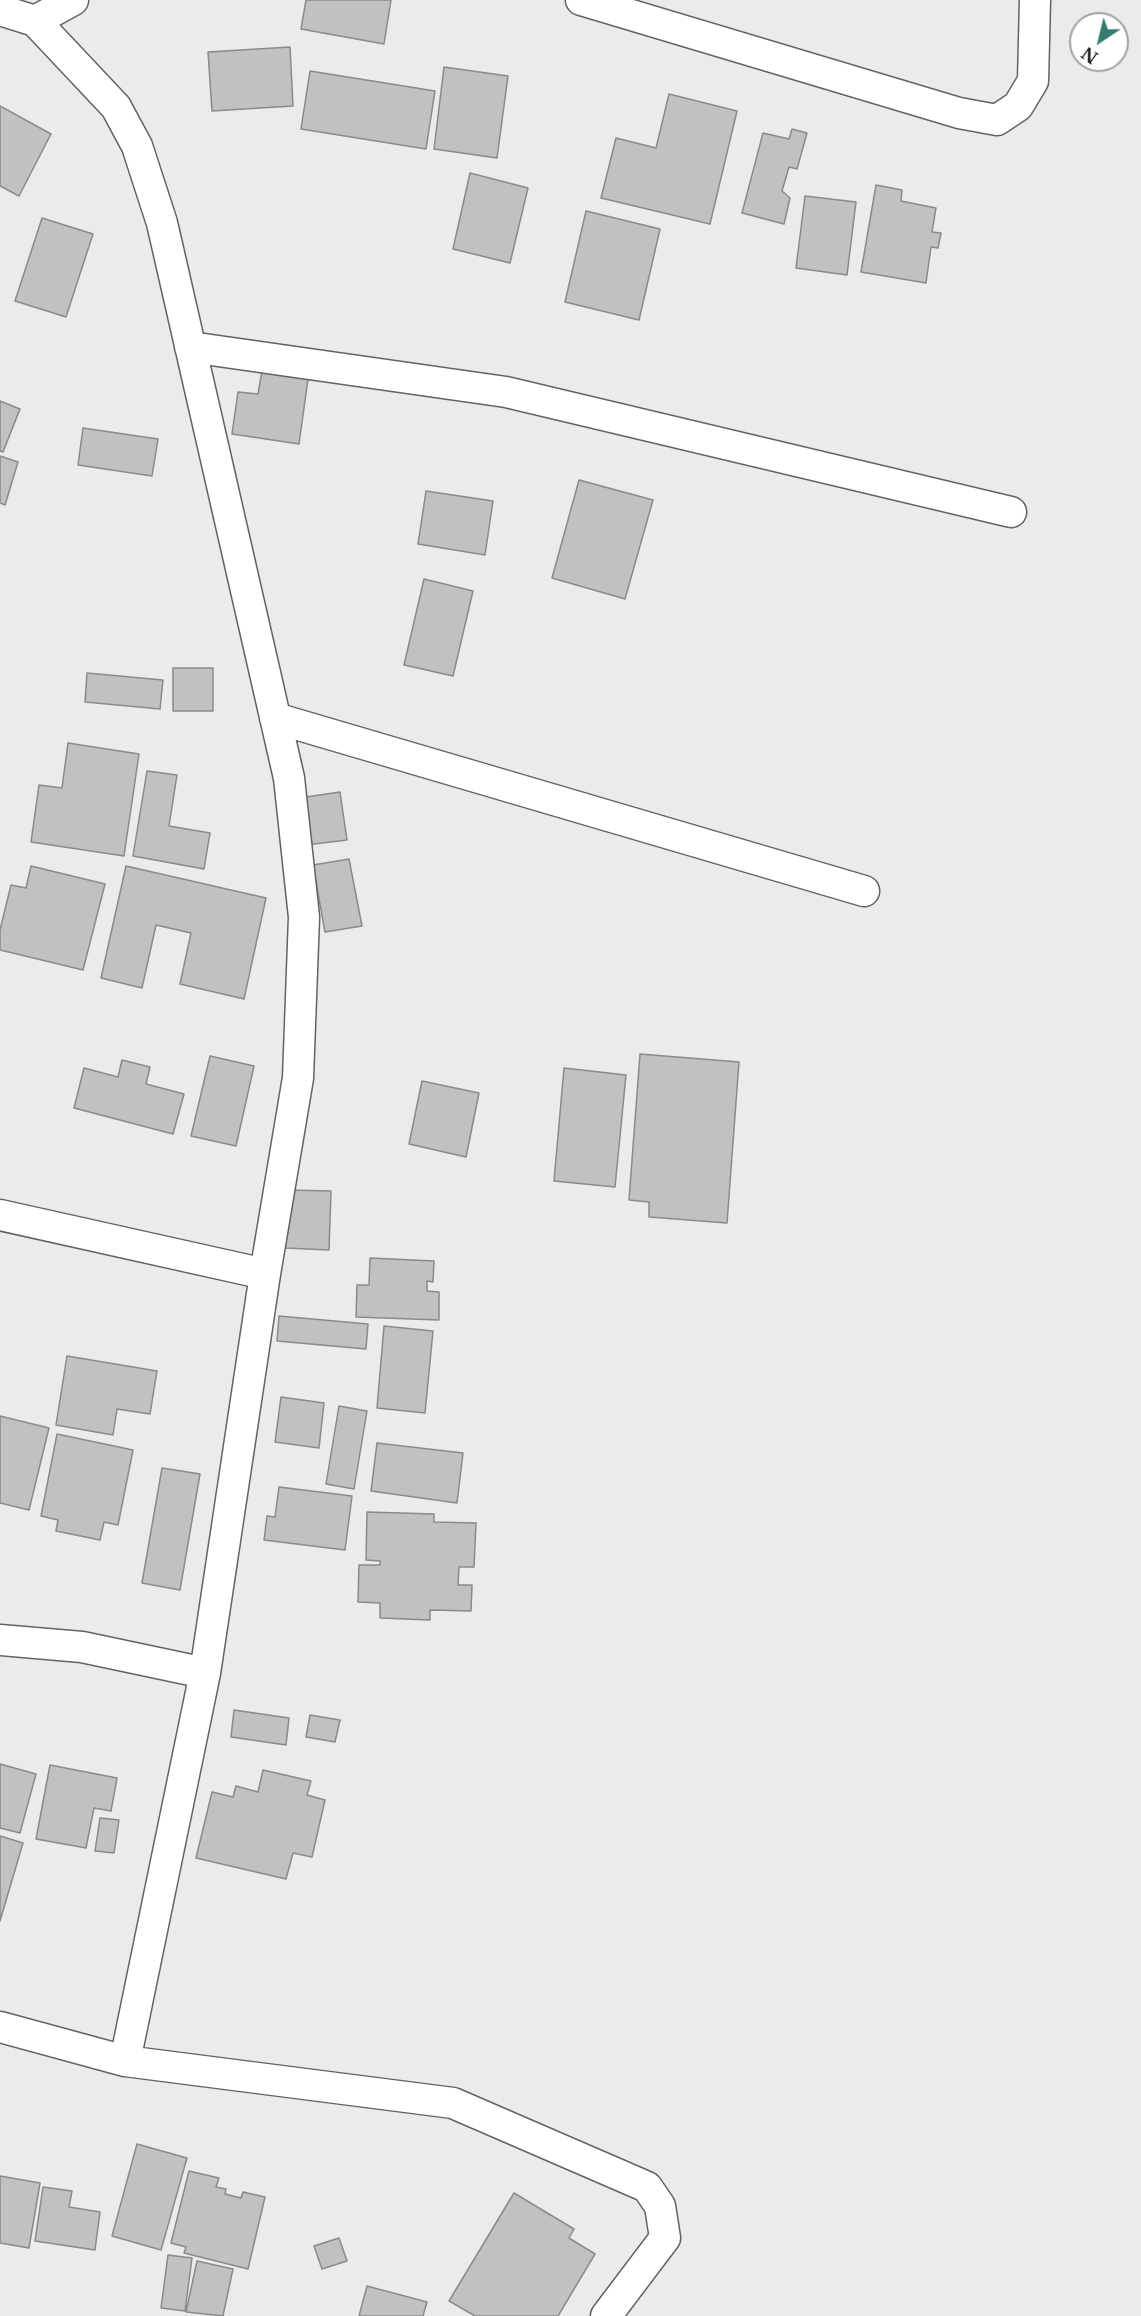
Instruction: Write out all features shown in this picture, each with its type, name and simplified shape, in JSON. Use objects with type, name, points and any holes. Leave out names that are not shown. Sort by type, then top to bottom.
[{"type":"street","points":[[35,21],[73,0]]},
{"type":"street","points":[[581,0],[958,113],[997,120],[1018,106],[1033,81],[1035,0]]},
{"type":"street","points":[[0,10],[35,21],[116,106],[137,146],[162,223],[290,778],[304,917],[298,1078],[265,1274],[205,1673],[125,2061]]},
{"type":"street","points":[[190,347],[506,392],[1011,512]]},
{"type":"street","points":[[275,718],[864,891]]},
{"type":"street","points":[[0,1215],[265,1274]]},
{"type":"street","points":[[0,1640],[81,1647],[205,1673]]},
{"type":"street","points":[[0,2027],[125,2061],[453,2103],[647,2187],[660,2206],[665,2238],[606,2316]]},
{"type":"building","points":[[306,0],[391,0],[384,44],[301,29]]},
{"type":"building","points":[[290,47],[293,106],[212,111],[208,52]]},
{"type":"building","points":[[444,67],[508,76],[497,158],[434,149]]},
{"type":"building","points":[[310,71],[435,91],[426,149],[301,129]]},
{"type":"building","points":[[669,94],[737,111],[710,224],[601,198],[616,138],[656,148]]},
{"type":"building","points":[[0,106],[51,134],[19,196],[0,186]]},
{"type":"building","points":[[792,129],[807,133],[797,169],[789,167],[782,191],[790,198],[784,224],[742,213],[763,133],[789,139]]},
{"type":"building","points":[[470,173],[528,188],[510,263],[453,249]]},
{"type":"building","points":[[876,185],[902,190],[901,201],[936,208],[932,232],[941,233],[938,248],[931,247],[926,283],[861,272]]},
{"type":"building","points":[[805,196],[856,202],[847,275],[796,268]]},
{"type":"building","points":[[586,211],[660,229],[639,320],[565,302]]},
{"type":"building","points":[[42,218],[93,234],[66,317],[15,301]]},
{"type":"building","points":[[263,365],[309,372],[299,444],[232,434],[238,392],[258,394]]},
{"type":"building","points":[[0,401],[20,409],[3,452],[0,451]]},
{"type":"building","points":[[83,428],[158,439],[152,476],[78,465]]},
{"type":"building","points":[[0,456],[18,462],[5,505],[0,503]]},
{"type":"building","points":[[579,480],[653,500],[625,599],[552,578]]},
{"type":"building","points":[[426,491],[493,501],[485,555],[418,544]]},
{"type":"building","points":[[424,579],[473,591],[453,676],[404,665]]},
{"type":"building","points":[[173,668],[213,668],[213,711],[173,711]]},
{"type":"building","points":[[87,673],[163,680],[160,709],[85,702]]},
{"type":"building","points":[[68,743],[139,754],[124,856],[31,842],[39,785],[62,788]]},
{"type":"building","points":[[147,771],[177,775],[169,826],[210,833],[204,869],[133,856]]},
{"type":"building","points":[[340,792],[347,840],[306,845],[299,798]]},
{"type":"building","points":[[349,859],[362,926],[325,932],[313,865]]},
{"type":"building","points":[[31,866],[105,884],[83,970],[0,950],[0,930],[11,885],[26,888]]},
{"type":"building","points":[[126,866],[266,898],[244,999],[180,984],[191,933],[156,925],[142,988],[101,978]]},
{"type":"building","points":[[640,1054],[739,1062],[727,1223],[649,1217],[649,1202],[629,1200]]},
{"type":"building","points":[[210,1056],[254,1066],[236,1146],[191,1136]]},
{"type":"building","points":[[122,1060],[150,1067],[146,1084],[184,1094],[173,1134],[74,1108],[84,1068],[118,1077]]},
{"type":"building","points":[[564,1068],[626,1075],[615,1187],[554,1181]]},
{"type":"building","points":[[422,1081],[479,1093],[466,1157],[409,1144]]},
{"type":"building","points":[[288,1190],[331,1191],[329,1250],[285,1248]]},
{"type":"building","points":[[370,1258],[434,1261],[433,1282],[427,1281],[427,1291],[439,1292],[439,1320],[356,1317],[357,1285],[369,1285]]},
{"type":"building","points":[[279,1316],[368,1324],[366,1349],[277,1341]]},
{"type":"building","points":[[384,1326],[433,1331],[425,1413],[377,1408]]},
{"type":"building","points":[[67,1356],[157,1371],[150,1414],[117,1409],[113,1435],[56,1425]]},
{"type":"building","points":[[281,1397],[324,1403],[319,1448],[275,1442]]},
{"type":"building","points":[[339,1406],[367,1411],[354,1489],[326,1484]]},
{"type":"building","points":[[0,1416],[49,1428],[29,1510],[0,1503]]},
{"type":"building","points":[[57,1434],[133,1450],[118,1525],[104,1522],[100,1540],[56,1531],[58,1520],[41,1516]]},
{"type":"building","points":[[377,1443],[463,1453],[457,1503],[371,1491]]},
{"type":"building","points":[[162,1468],[200,1474],[180,1590],[142,1583]]},
{"type":"building","points":[[279,1487],[352,1496],[345,1550],[264,1540],[267,1516],[275,1517]]},
{"type":"building","points":[[367,1512],[434,1514],[434,1522],[476,1523],[474,1567],[459,1567],[458,1585],[472,1585],[471,1611],[430,1610],[430,1620],[380,1618],[380,1603],[358,1602],[359,1565],[380,1565],[380,1561],[366,1560]]},
{"type":"building","points":[[234,1710],[289,1718],[286,1745],[231,1737]]},
{"type":"building","points":[[310,1715],[340,1720],[335,1742],[306,1737]]},
{"type":"building","points":[[0,1764],[36,1774],[20,1833],[0,1828]]},
{"type":"building","points":[[50,1765],[117,1778],[111,1811],[94,1808],[86,1848],[36,1839]]},
{"type":"building","points":[[263,1770],[311,1781],[307,1795],[325,1800],[312,1857],[293,1853],[286,1879],[196,1858],[212,1792],[233,1797],[236,1786],[258,1792]]},
{"type":"building","points":[[100,1818],[119,1820],[114,1853],[95,1851]]},
{"type":"building","points":[[0,1836],[23,1843],[0,1921]]},
{"type":"building","points":[[137,2144],[187,2158],[161,2250],[112,2236]]},
{"type":"building","points":[[189,2171],[219,2178],[216,2187],[226,2189],[225,2194],[241,2198],[243,2192],[265,2197],[248,2269],[184,2253],[186,2247],[171,2243]]},
{"type":"building","points":[[0,2176],[40,2183],[29,2248],[0,2243]]},
{"type":"building","points":[[43,2187],[72,2191],[69,2207],[100,2212],[95,2250],[35,2241]]},
{"type":"building","points":[[514,2193],[574,2229],[569,2238],[595,2254],[558,2316],[475,2316],[449,2301]]},
{"type":"building","points":[[339,2238],[347,2261],[322,2269],[314,2246]]},
{"type":"building","points":[[168,2255],[192,2258],[185,2311],[161,2308]]},
{"type":"building","points":[[197,2261],[233,2269],[223,2316],[186,2312]]},
{"type":"building","points":[[367,2286],[427,2302],[423,2316],[359,2316]]}]
